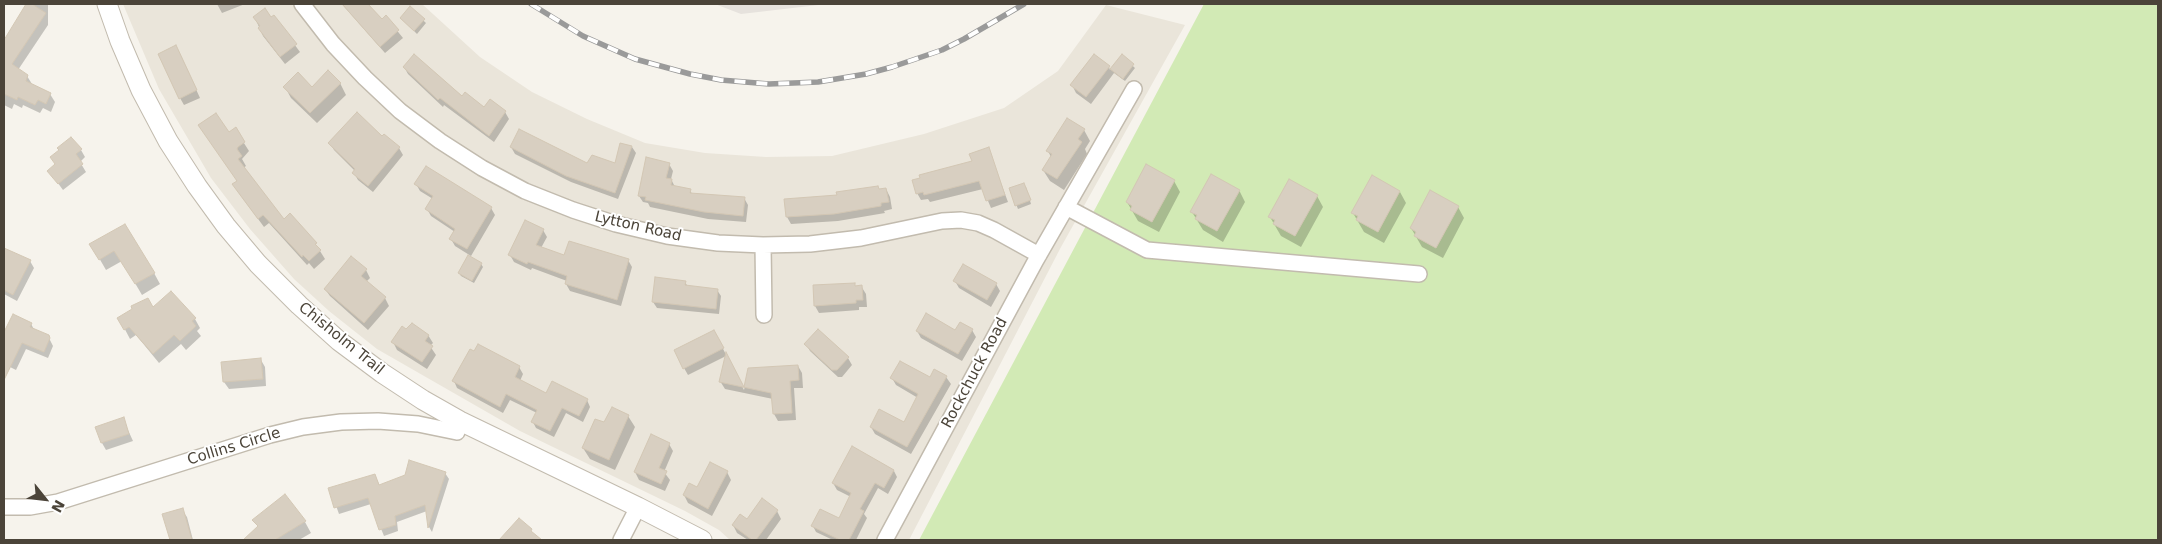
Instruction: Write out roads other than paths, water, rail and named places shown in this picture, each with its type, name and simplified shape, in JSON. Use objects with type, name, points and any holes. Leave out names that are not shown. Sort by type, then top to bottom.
[{"type":"street","name":"Chisholm Trail","points":[[107,4],[141,90],[168,141],[197,186],[251,256],[298,305],[339,341],[423,400],[460,420],[638,506],[702,540]]},
{"type":"street","name":"Lytton Road","points":[[302,4],[339,51],[364,78],[400,110],[448,146],[482,168],[525,191],[573,210],[642,230],[718,243],[763,245],[810,244],[861,238],[942,221],[962,220],[978,223],[994,230],[1039,255]]},
{"type":"street","name":"Rockchuck Road","points":[[885,540],[1039,255],[1134,89]]},
{"type":"street","points":[[1066,207],[1147,250],[1419,274]]},
{"type":"street","points":[[763,245],[764,314]]},
{"type":"street","name":"Collins Circle","points":[[4,507],[58,502],[270,435],[303,427],[341,422],[378,421],[418,424],[457,432],[460,420]]},
{"type":"street","points":[[621,540],[638,506]]},
{"type":"railway","points":[[531,4],[583,36],[635,59],[690,74],[721,80],[769,84],[818,82],[866,74],[892,67],[942,50],[1024,4]]}]
